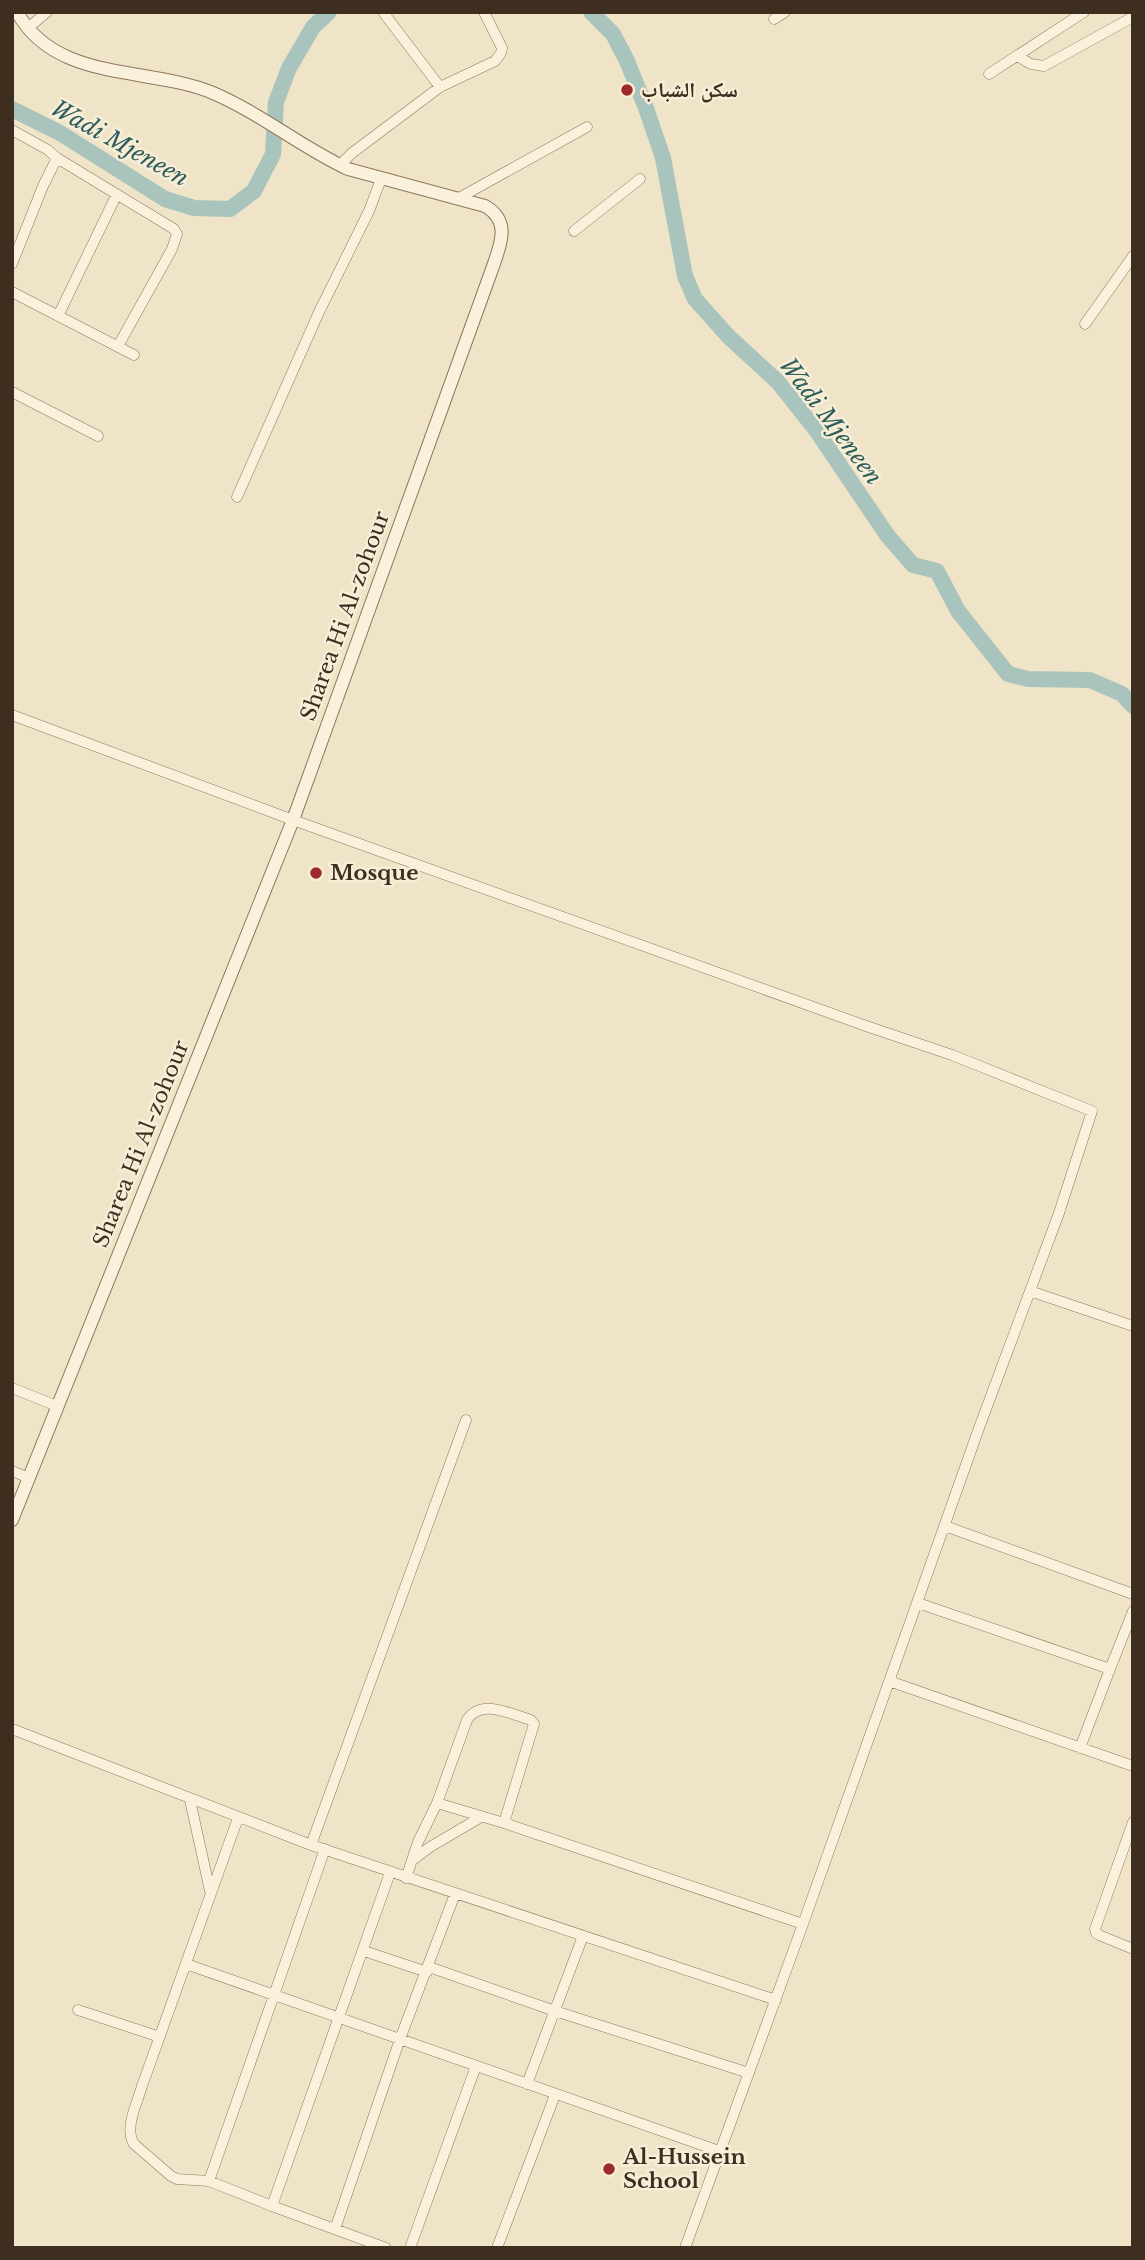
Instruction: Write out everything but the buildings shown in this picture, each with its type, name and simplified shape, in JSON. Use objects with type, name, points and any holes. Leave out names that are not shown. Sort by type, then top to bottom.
[{"type":"street","name":"Sharea Hi Al-zohour","points":[[12,1520],[293,820],[499,249],[502,232],[496,214],[485,206],[381,179],[340,165],[211,92],[92,66],[57,52],[28,29],[18,12]]},
{"type":"street","points":[[28,29],[47,12]]},
{"type":"street","points":[[383,12],[440,87]]},
{"type":"street","points":[[340,165],[440,87],[495,61],[502,48],[484,12]]},
{"type":"street","points":[[774,19],[785,12]]},
{"type":"street","points":[[989,74],[1084,12]]},
{"type":"street","points":[[1017,56],[1031,65],[1044,65],[1133,17]]},
{"type":"street","points":[[457,199],[587,127]]},
{"type":"street","points":[[12,130],[174,229],[177,234],[172,249],[118,346]]},
{"type":"street","points":[[12,264],[57,158]]},
{"type":"street","points":[[574,231],[640,178]]},
{"type":"street","points":[[237,497],[319,312],[369,211],[381,179]]},
{"type":"street","points":[[58,316],[116,196]]},
{"type":"street","points":[[1085,324],[1133,256]]},
{"type":"street","points":[[12,292],[134,355]]},
{"type":"street","points":[[12,392],[98,436]]},
{"type":"street","points":[[12,715],[293,820],[952,1055],[1092,1111],[1074,1169],[685,2248]]},
{"type":"street","points":[[1030,1291],[1133,1326]]},
{"type":"street","points":[[12,1388],[58,1406]]},
{"type":"street","points":[[311,1845],[466,1420]]},
{"type":"street","points":[[12,1471],[29,1478]]},
{"type":"street","points":[[945,1526],[1133,1594]]},
{"type":"street","points":[[918,1603],[1110,1669]]},
{"type":"street","points":[[1080,1748],[1133,1611]]},
{"type":"street","points":[[889,1681],[1133,1766]]},
{"type":"street","points":[[406,1878],[418,1842],[437,1803],[472,1713],[484,1708],[531,1720],[534,1724],[504,1823]]},
{"type":"street","points":[[12,1729],[311,1845],[776,2000]]},
{"type":"street","points":[[190,1800],[210,1894]]},
{"type":"street","points":[[437,1803],[803,1924]]},
{"type":"street","points":[[414,1860],[430,1847],[481,1817]]},
{"type":"street","points":[[238,1818],[135,2110],[131,2138],[134,2144],[177,2179],[209,2181],[386,2248]]},
{"type":"street","points":[[1133,1822],[1095,1931],[1133,1949]]},
{"type":"street","points":[[209,2181],[325,1849]]},
{"type":"street","points":[[272,2206],[390,1873]]},
{"type":"street","points":[[335,2229],[400,2039],[455,1894]]},
{"type":"street","points":[[527,2084],[583,1936]]},
{"type":"street","points":[[364,1951],[428,1969],[749,2073]]},
{"type":"street","points":[[186,1964],[719,2151]]},
{"type":"street","points":[[78,2010],[160,2037]]},
{"type":"street","points":[[410,2248],[476,2066]]},
{"type":"street","points":[[497,2248],[555,2095]]},
{"type":"waterway","name":"Wadi Mjeneen","points":[[12,109],[60,133],[165,199],[194,208],[230,209],[254,191],[273,154],[276,102],[289,68],[313,27],[329,12]]},
{"type":"waterway","name":"Wadi Mjeneen","points":[[591,12],[613,34],[646,108],[663,158],[685,276],[695,299],[728,336],[778,382],[816,430],[887,535],[913,565],[937,571],[958,611],[1008,674],[1028,679],[1090,680],[1122,694],[1133,706]]},
{"type":"place","name":"سكن الشباب","points":[[627,90]]},
{"type":"place","name":"Mosque","points":[[316,873]]},
{"type":"place","name":"Al-Hussein School","points":[[609,2169]]}]
